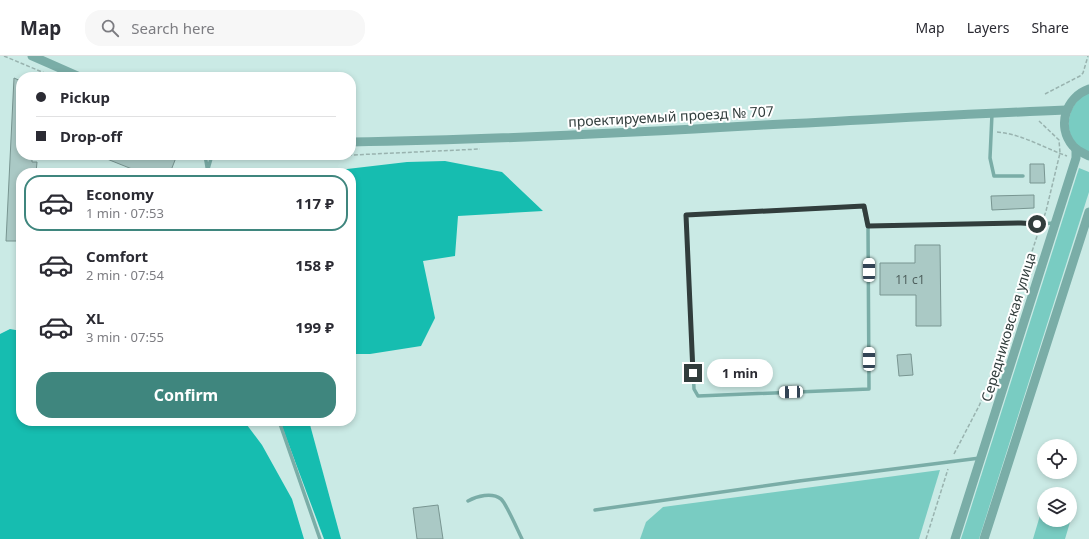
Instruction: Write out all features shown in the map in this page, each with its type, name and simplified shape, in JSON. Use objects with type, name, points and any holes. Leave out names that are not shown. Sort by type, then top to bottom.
[{"type":"street","points":[[32,56],[69,72]]},
{"type":"street","points":[[1089,88],[1076,96],[1066,110],[1065,119],[1066,135],[1069,141],[1076,150],[1089,156]]},
{"type":"street","points":[[992,113],[1066,110]]},
{"type":"street","name":"проектируемый проезд № 707","points":[[356,142],[455,140],[992,113]]},
{"type":"street","name":"Середниковская улица","points":[[955,539],[1076,158],[1076,150]]},
{"type":"street","points":[[984,539],[1089,212]]},
{"type":"lane","points":[[992,113],[990,158],[994,176],[1022,176]]},
{"type":"lane","points":[[864,206],[868,226],[869,389],[698,396],[694,389],[686,215],[864,206]]},
{"type":"lane","points":[[868,226],[1055,223]]},
{"type":"lane","points":[[991,378],[1005,382]]},
{"type":"lane","points":[[281,426],[320,539]]},
{"type":"lane","points":[[595,510],[799,481],[981,458]]},
{"type":"lane","points":[[468,501],[475,497],[492,495],[502,500],[522,539]]},
{"type":"path","points":[[4,56],[42,72]]},
{"type":"path","points":[[1045,94],[1080,76],[1083,73],[1088,56]]},
{"type":"path","points":[[926,539],[950,462],[979,406],[991,378],[1040,224],[1046,211],[1060,153],[1059,140],[1040,121]]},
{"type":"path","points":[[991,132],[1004,133],[1024,138],[1069,156]]},
{"type":"shaded area","points":[[1089,92],[1089,152],[1079,147],[1073,139],[1069,124],[1072,109],[1076,102]]},
{"type":"shaded area","points":[[445,161],[502,172],[543,211],[458,216],[455,256],[423,261],[435,318],[421,346],[370,354],[356,354],[356,168],[407,162]]},
{"type":"shaded area","points":[[1079,168],[1089,172],[1089,192],[979,539],[961,539]]},
{"type":"shaded area","points":[[10,329],[16,330],[16,426],[248,426],[262,445],[292,499],[304,539],[0,539],[0,334]]},
{"type":"shaded area","points":[[282,426],[310,426],[341,539],[324,539]]},
{"type":"shaded area","points":[[940,470],[919,539],[640,539],[646,522],[663,507]]},
{"type":"shaded area","points":[[1037,526],[1037,527],[1069,527],[1065,539],[1033,539]]},
{"type":"building","points":[[14,78],[16,79],[16,160],[32,160],[32,162],[37,162],[36,168],[16,168],[16,241],[6,241]]},
{"type":"building","points":[[110,160],[175,160],[172,168],[130,168]]},
{"type":"building","points":[[1030,164],[1044,164],[1045,183],[1030,183]]},
{"type":"building","points":[[1034,195],[1034,208],[992,210],[991,196]]},
{"type":"building","points":[[915,245],[940,245],[941,326],[916,326],[916,295],[880,295],[880,263],[915,263]]},
{"type":"building","points":[[911,354],[913,375],[899,376],[897,355]]},
{"type":"building","points":[[438,505],[443,539],[417,539],[413,508]]},
{"type":"route","points":[[693,373],[686,215],[864,206],[868,226],[1037,224]]}]
